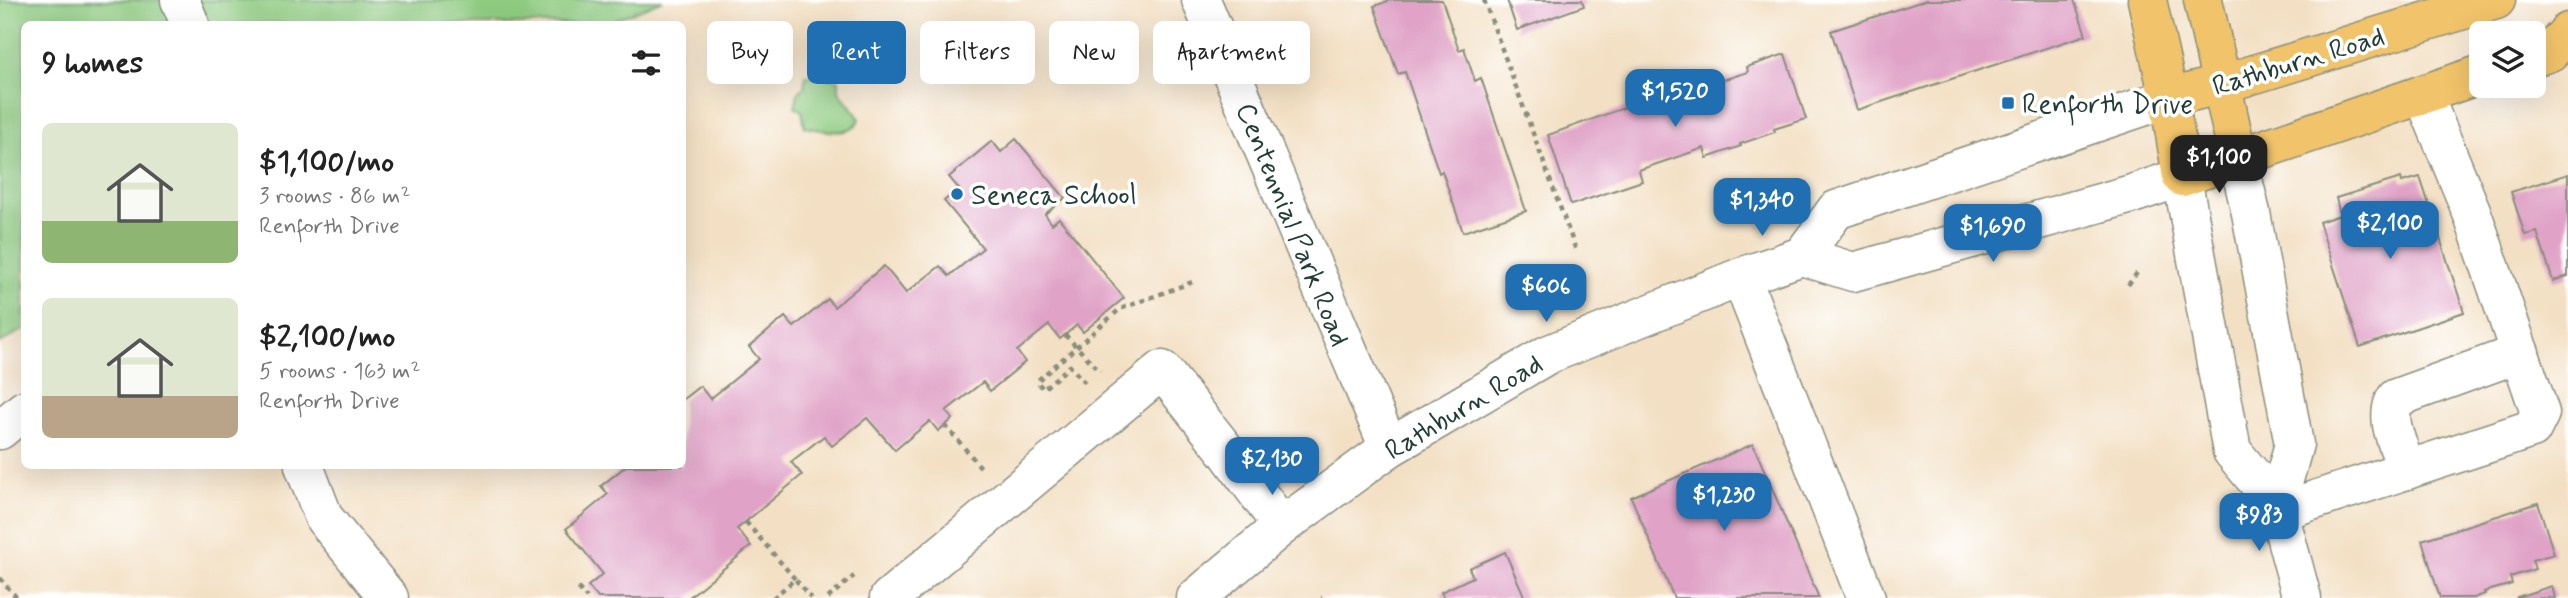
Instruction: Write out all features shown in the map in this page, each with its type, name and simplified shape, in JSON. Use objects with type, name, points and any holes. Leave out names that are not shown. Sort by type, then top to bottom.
[{"type":"main road","points":[[2147,0],[2169,98],[2182,177],[2469,78]]},
{"type":"main road","points":[[2203,0],[2238,158]]},
{"type":"main road","name":"Rathburn Road","points":[[2169,98],[2496,0]]},
{"type":"main road","points":[[2546,52],[2568,32]]},
{"type":"street","points":[[180,0],[189,21]]},
{"type":"street","name":"Centennial Park Road","points":[[1202,0],[1388,448]]},
{"type":"street","points":[[2278,509],[2532,429],[2540,413],[2472,213],[2423,94]]},
{"type":"street","name":"Rathburn Road","points":[[1196,598],[1283,526],[1388,448],[1547,355],[1741,277],[1802,256],[1836,210],[2169,98]]},
{"type":"street","points":[[2238,158],[2251,213],[2294,444],[2278,509]]},
{"type":"street","points":[[1802,256],[1853,272],[2132,194],[2182,177],[2232,451],[2278,509],[2302,598]]},
{"type":"street","points":[[1741,277],[1866,598]]},
{"type":"street","points":[[2407,470],[2390,419],[2390,407],[2396,398],[2519,353]]},
{"type":"street","points":[[889,598],[1162,370],[1283,526]]},
{"type":"street","points":[[0,430],[21,412]]},
{"type":"street","points":[[305,469],[324,518],[389,598]]},
{"type":"path","points":[[1484,0],[1577,253]]},
{"type":"path","points":[[2128,285],[2137,273]]},
{"type":"path","points":[[1086,384],[1070,366],[1043,389],[1037,381],[1120,309],[1195,281]]},
{"type":"path","points":[[1065,335],[1087,358]]},
{"type":"path","points":[[945,425],[1007,499]]},
{"type":"path","points":[[746,522],[811,598]]},
{"type":"path","points":[[0,578],[17,598]]},
{"type":"path","points":[[773,598],[795,579]]},
{"type":"path","points":[[578,588],[587,598]]},
{"type":"green space","points":[[0,0],[663,0],[611,21],[21,21],[21,331],[0,343]]},
{"type":"green space","points":[[806,75],[807,84],[839,84],[839,91],[860,119],[856,125],[843,131],[805,127],[802,111],[795,107],[798,93],[804,87]]},
{"type":"building","points":[[1391,0],[1442,0],[1459,50],[1464,48],[1475,81],[1481,78],[1526,211],[1463,232],[1442,171],[1439,173],[1405,72],[1398,74],[1374,6]]},
{"type":"building","points":[[1507,0],[1582,0],[1584,6],[1517,30]]},
{"type":"building","points":[[1926,0],[2074,0],[2086,35],[1857,110],[1831,31]]},
{"type":"building","points":[[1785,54],[1806,119],[1774,129],[1775,132],[1707,158],[1704,148],[1639,170],[1642,181],[1571,205],[1548,135],[1685,86],[1688,95],[1717,86],[1716,82],[1748,72],[1747,67]]},
{"type":"building","points":[[1016,139],[1065,198],[1045,214],[1052,224],[1059,218],[1124,298],[1083,332],[1077,325],[1060,339],[1049,325],[1017,351],[1025,362],[990,391],[983,382],[946,411],[953,419],[938,431],[930,421],[895,450],[867,418],[832,446],[824,436],[791,462],[802,475],[737,529],[751,546],[688,598],[598,598],[588,586],[603,574],[566,529],[608,494],[601,486],[622,469],[686,469],[686,397],[700,386],[710,399],[759,359],[749,347],[785,317],[794,327],[828,299],[834,307],[884,266],[906,293],[940,266],[949,276],[983,248],[944,201],[959,189],[949,177],[992,141],[1001,152]]},
{"type":"building","points":[[2568,174],[2568,276],[2553,281],[2537,232],[2525,235],[2511,192]]},
{"type":"building","points":[[2420,177],[2464,312],[2360,347],[2319,222],[2340,215],[2336,198],[2401,178],[2402,182]]},
{"type":"building","points":[[1753,444],[1819,598],[1674,598],[1631,497]]},
{"type":"building","points":[[2538,503],[2554,554],[2532,560],[2535,569],[2510,577],[2512,584],[2484,592],[2485,594],[2474,598],[2440,598],[2422,540]]},
{"type":"building","points":[[1505,552],[1525,598],[1444,598],[1441,592],[1473,577],[1469,568]]},
{"type":"building","points":[[2552,586],[2555,598],[2517,598],[2517,597]]},
{"type":"place","name":"Renforth Drive","points":[[2008,103]]},
{"type":"place","name":"Seneca School","points":[[957,194]]}]
